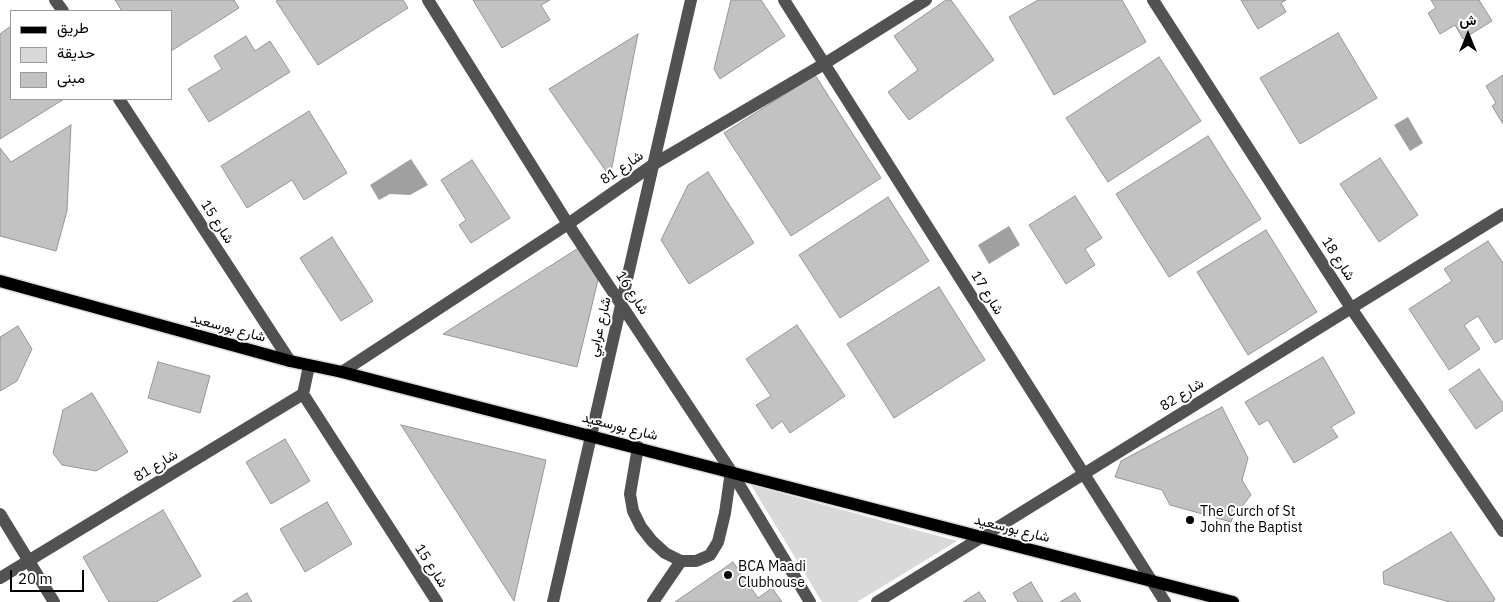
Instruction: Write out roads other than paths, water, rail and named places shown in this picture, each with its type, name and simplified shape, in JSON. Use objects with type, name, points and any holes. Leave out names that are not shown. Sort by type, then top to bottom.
[{"type":"main road","name":"شارع بورسعيد","points":[[0,281],[309,366],[342,372],[638,447],[1233,602]]},
{"type":"street","name":"شارع 16","points":[[428,0],[568,224],[731,471],[810,602]]},
{"type":"street","name":"شارع عرابي","points":[[553,602],[691,0]]},
{"type":"street","name":"شارع 17","points":[[784,0],[1165,602]]},
{"type":"street","name":"شارع 81","points":[[342,372],[568,224],[654,164],[824,64],[926,0]]},
{"type":"street","name":"شارع 18","points":[[1153,0],[1351,308],[1503,530]]},
{"type":"street","name":"شارع 15","points":[[120,100],[290,361]]},
{"type":"street","name":"شارع 82","points":[[877,602],[1503,214]]},
{"type":"street","points":[[303,394],[309,366]]},
{"type":"street","name":"شارع 81","points":[[0,578],[303,394]]},
{"type":"street","name":"شارع 15","points":[[303,394],[437,602]]},
{"type":"street","points":[[638,447],[630,494],[633,511],[640,527],[652,542],[665,553],[681,561],[696,561],[710,554],[718,542],[731,471]]},
{"type":"street","points":[[0,514],[54,602]]},
{"type":"street","points":[[653,602],[681,561]]},
{"type":"place","name":"The Curch of St John the Baptist","points":[[1190,520]]},
{"type":"place","name":"BCA Maadi Clubhouse","points":[[728,575]]}]
